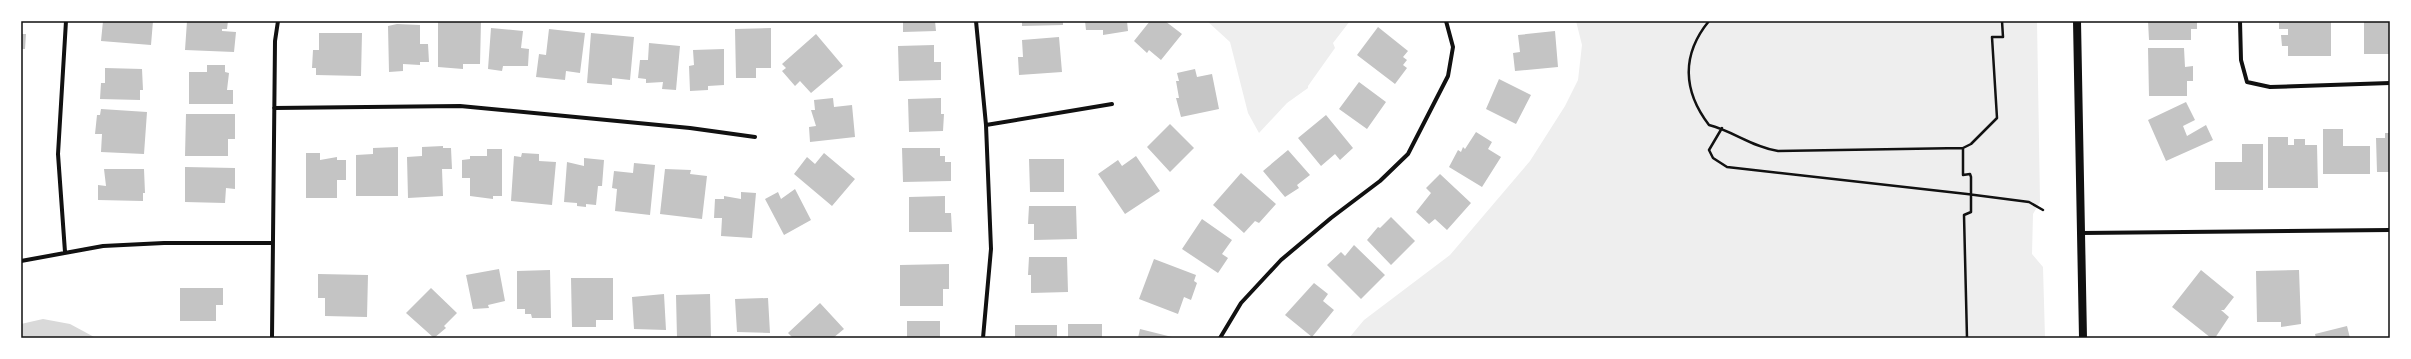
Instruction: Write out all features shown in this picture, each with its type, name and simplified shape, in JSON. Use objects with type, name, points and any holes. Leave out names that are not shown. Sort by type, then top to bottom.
[{"type":"main road","points":[[2077,21],[2083,338]]},
{"type":"street","points":[[65,252],[58,154],[66,21]]},
{"type":"street","points":[[272,338],[275,41],[278,21]]},
{"type":"street","points":[[976,21],[986,125],[991,249],[982,338]]},
{"type":"street","points":[[1220,338],[1241,303],[1281,260],[1331,218],[1380,181],[1408,154],[1448,76],[1453,47],[1446,21]]},
{"type":"street","points":[[2240,21],[2241,60],[2247,82],[2270,87],[2390,83]]},
{"type":"street","points":[[986,125],[1112,104]]},
{"type":"street","points":[[274,108],[460,106],[690,128],[754,136]]},
{"type":"street","points":[[2081,233],[2390,230]]},
{"type":"street","points":[[21,261],[103,246],[164,243],[273,243]]},
{"type":"path","points":[[1709,21],[1694,43],[1688,84],[1701,115],[1709,125],[1722,128],[1758,147],[1778,151],[1963,148],[1971,144],[1997,118],[1992,38],[2003,37],[2002,21]]},
{"type":"path","points":[[1722,128],[1709,150],[1713,158],[1727,167],[1850,179],[2029,202],[2043,210]]},
{"type":"path","points":[[1963,148],[1963,175],[1970,174],[1971,212],[1964,215],[1967,338]]},
{"type":"shaded area","points":[[1207,21],[1350,21],[1333,43],[1335,48],[1308,88],[1287,103],[1259,133],[1248,113],[1230,42]]},
{"type":"shaded area","points":[[1576,21],[2037,21],[2040,202],[2033,214],[2032,254],[2043,267],[2045,338],[1349,338],[1364,320],[1450,255],[1530,161],[1565,106],[1578,80],[1582,45]]},
{"type":"shaded area","points":[[43,319],[70,324],[96,338],[21,338],[21,324]]},
{"type":"building","points":[[103,21],[153,21],[151,45],[101,41]]},
{"type":"building","points":[[187,21],[228,21],[227,29],[222,29],[222,31],[236,32],[234,52],[185,50]]},
{"type":"building","points":[[438,21],[481,21],[480,64],[463,64],[463,69],[438,67]]},
{"type":"building","points":[[903,21],[935,21],[936,31],[903,32]]},
{"type":"building","points":[[1022,21],[1063,21],[1063,25],[1022,26]]},
{"type":"building","points":[[1085,21],[1127,21],[1128,31],[1103,35],[1103,30],[1086,30]]},
{"type":"building","points":[[1150,21],[1165,21],[1182,34],[1161,60],[1149,50],[1147,53],[1134,41]]},
{"type":"building","points":[[2148,21],[2197,21],[2197,29],[2191,29],[2191,40],[2149,40]]},
{"type":"building","points":[[2279,21],[2331,21],[2331,56],[2288,56],[2288,46],[2282,46],[2281,35],[2288,35],[2288,29],[2279,29]]},
{"type":"building","points":[[2364,21],[2390,21],[2390,54],[2364,54]]},
{"type":"building","points":[[397,24],[420,25],[420,44],[428,44],[429,62],[420,62],[420,65],[403,64],[403,71],[389,72],[388,26]]},
{"type":"building","points":[[1378,27],[1408,51],[1403,57],[1407,60],[1403,65],[1407,68],[1395,84],[1357,55]]},
{"type":"building","points":[[491,28],[523,31],[521,48],[529,49],[528,66],[503,66],[502,71],[488,69]]},
{"type":"building","points":[[771,28],[771,68],[756,68],[756,78],[736,78],[735,29]]},
{"type":"building","points":[[549,29],[585,33],[580,73],[566,71],[565,80],[536,77],[539,54],[546,55]]},
{"type":"building","points":[[1555,31],[1558,67],[1515,71],[1513,53],[1520,52],[1518,35]]},
{"type":"building","points":[[319,33],[362,33],[361,76],[316,75],[316,68],[312,68],[313,50],[319,50]]},
{"type":"building","points":[[591,33],[634,37],[630,80],[612,78],[612,85],[587,83]]},
{"type":"building","points":[[21,34],[26,34],[25,49],[21,49]]},
{"type":"building","points":[[816,34],[843,66],[811,93],[800,81],[795,86],[782,71],[786,68],[782,64]]},
{"type":"building","points":[[1059,37],[1062,72],[1019,75],[1018,57],[1023,57],[1022,40]]},
{"type":"building","points":[[649,43],[680,46],[676,90],[662,89],[663,82],[646,83],[646,79],[638,78],[640,60],[648,60]]},
{"type":"building","points":[[934,45],[934,62],[941,62],[941,80],[899,81],[898,46]]},
{"type":"building","points":[[2148,48],[2184,48],[2185,67],[2193,66],[2193,81],[2187,81],[2187,96],[2149,96]]},
{"type":"building","points":[[724,49],[724,85],[708,86],[708,90],[690,91],[689,66],[694,65],[693,50]]},
{"type":"building","points":[[207,65],[225,65],[225,72],[229,73],[227,90],[233,90],[233,104],[189,104],[189,72],[207,72]]},
{"type":"building","points":[[105,68],[142,69],[143,90],[140,90],[140,100],[100,99],[101,83],[105,83]]},
{"type":"building","points":[[1195,69],[1197,77],[1212,74],[1219,109],[1181,117],[1176,98],[1179,98],[1176,81],[1179,81],[1177,73]]},
{"type":"building","points":[[1499,79],[1531,95],[1516,124],[1486,109]]},
{"type":"building","points":[[1359,82],[1386,102],[1367,129],[1339,109]]},
{"type":"building","points":[[833,98],[834,107],[852,105],[855,137],[810,142],[809,127],[816,126],[811,110],[815,110],[814,100]]},
{"type":"building","points":[[941,98],[941,114],[944,114],[943,131],[909,132],[908,99]]},
{"type":"building","points":[[2186,102],[2195,120],[2183,126],[2187,136],[2206,125],[2213,140],[2166,161],[2148,120]]},
{"type":"building","points":[[101,109],[147,112],[144,154],[101,152],[102,134],[95,134],[97,115],[100,115]]},
{"type":"building","points":[[186,114],[235,114],[235,139],[228,139],[228,156],[185,156]]},
{"type":"building","points":[[1326,115],[1353,148],[1340,160],[1335,154],[1321,166],[1298,138]]},
{"type":"building","points":[[1170,124],[1194,148],[1170,172],[1147,147]]},
{"type":"building","points":[[2323,129],[2343,129],[2343,146],[2370,146],[2370,174],[2323,174]]},
{"type":"building","points":[[1476,132],[1492,142],[1488,149],[1501,157],[1482,187],[1449,167],[1458,150],[1461,152],[1463,147],[1465,149]]},
{"type":"building","points":[[2385,133],[2390,133],[2390,172],[2377,172],[2376,138],[2385,138]]},
{"type":"building","points":[[2268,137],[2288,137],[2288,145],[2294,145],[2294,139],[2305,139],[2305,145],[2317,145],[2318,188],[2268,188]]},
{"type":"building","points":[[2242,144],[2263,144],[2263,190],[2215,190],[2215,162],[2242,162]]},
{"type":"building","points":[[443,146],[443,148],[451,148],[452,169],[442,169],[443,196],[408,198],[407,157],[422,156],[422,147]]},
{"type":"building","points":[[398,147],[398,196],[356,196],[356,155],[373,154],[373,148]]},
{"type":"building","points":[[902,148],[940,148],[940,156],[945,156],[945,162],[951,162],[951,181],[903,182]]},
{"type":"building","points":[[487,149],[502,149],[502,196],[493,196],[493,199],[470,196],[470,178],[462,178],[462,160],[470,159],[470,156],[487,156]]},
{"type":"building","points":[[1288,150],[1310,175],[1297,185],[1299,188],[1285,197],[1263,171]]},
{"type":"building","points":[[306,153],[320,153],[320,160],[337,157],[337,160],[346,160],[346,180],[337,180],[337,198],[306,198]]},
{"type":"building","points":[[522,153],[539,154],[539,161],[556,162],[552,205],[511,201],[514,156],[521,157]]},
{"type":"building","points":[[824,153],[855,179],[832,206],[794,174],[807,157],[815,164]]},
{"type":"building","points":[[1136,156],[1160,191],[1125,214],[1098,174],[1118,160],[1122,166]]},
{"type":"building","points":[[584,158],[604,160],[602,186],[598,186],[596,205],[586,204],[586,207],[577,206],[577,203],[564,202],[567,162],[584,166]]},
{"type":"building","points":[[1029,159],[1064,159],[1064,192],[1030,192]]},
{"type":"building","points":[[634,163],[655,165],[650,215],[615,211],[617,189],[612,188],[614,171],[633,173]]},
{"type":"building","points":[[185,167],[235,168],[235,189],[226,188],[225,203],[185,202]]},
{"type":"building","points":[[104,169],[144,169],[145,193],[143,193],[143,201],[98,200],[98,185],[106,186]]},
{"type":"building","points":[[665,169],[691,170],[690,174],[707,176],[702,219],[660,214]]},
{"type":"building","points":[[1241,173],[1276,204],[1259,223],[1255,221],[1244,233],[1213,205]]},
{"type":"building","points":[[1440,174],[1471,203],[1447,230],[1435,219],[1429,224],[1416,212],[1431,193],[1426,188]]},
{"type":"building","points":[[795,189],[811,220],[784,235],[765,199],[778,192],[781,199]]},
{"type":"building","points":[[741,192],[756,193],[752,238],[721,236],[722,218],[714,218],[715,199],[724,199],[724,196],[741,199]]},
{"type":"building","points":[[945,196],[945,213],[951,213],[952,232],[909,232],[909,197]]},
{"type":"building","points":[[1029,206],[1076,206],[1077,239],[1034,240],[1034,224],[1028,224]]},
{"type":"building","points":[[1391,217],[1415,241],[1391,265],[1367,240],[1378,227],[1380,228]]},
{"type":"building","points":[[1202,219],[1232,240],[1222,254],[1228,258],[1218,273],[1182,249]]},
{"type":"building","points":[[1354,245],[1385,275],[1361,299],[1327,265],[1341,252],[1345,256]]},
{"type":"building","points":[[1029,257],[1067,257],[1068,292],[1031,293],[1031,275],[1028,275]]},
{"type":"building","points":[[1154,259],[1196,275],[1194,281],[1197,283],[1191,300],[1184,297],[1178,314],[1139,299]]},
{"type":"building","points":[[949,264],[949,289],[943,289],[943,306],[900,306],[900,265]]},
{"type":"building","points":[[499,269],[505,301],[488,305],[489,308],[473,309],[466,275]]},
{"type":"building","points":[[550,270],[551,318],[532,318],[531,314],[525,314],[525,309],[517,309],[517,271]]},
{"type":"building","points":[[2201,270],[2234,297],[2224,310],[2221,310],[2229,317],[2215,338],[2211,338],[2172,307]]},
{"type":"building","points":[[2299,270],[2301,324],[2281,327],[2281,322],[2257,322],[2256,271]]},
{"type":"building","points":[[318,274],[368,275],[367,317],[325,316],[325,298],[318,298]]},
{"type":"building","points":[[571,278],[613,278],[613,320],[596,320],[596,327],[572,327]]},
{"type":"building","points":[[1314,283],[1328,294],[1323,301],[1334,310],[1312,337],[1285,315]]},
{"type":"building","points":[[180,288],[223,288],[223,305],[216,305],[216,321],[180,321]]},
{"type":"building","points":[[431,288],[457,313],[444,326],[446,328],[434,338],[406,313]]},
{"type":"building","points":[[664,294],[666,330],[634,329],[632,297]]},
{"type":"building","points":[[710,294],[711,338],[677,338],[676,295]]},
{"type":"building","points":[[768,298],[770,333],[737,332],[735,299]]},
{"type":"building","points":[[820,303],[844,329],[833,338],[793,338],[788,333]]},
{"type":"building","points":[[907,321],[940,321],[940,338],[907,338]]},
{"type":"building","points":[[1068,324],[1102,324],[1102,338],[1068,338]]},
{"type":"building","points":[[1015,325],[1057,325],[1057,338],[1015,338]]},
{"type":"building","points":[[2347,326],[2350,338],[2316,338],[2315,334]]},
{"type":"building","points":[[1140,329],[1172,337],[1172,338],[1138,338]]}]
